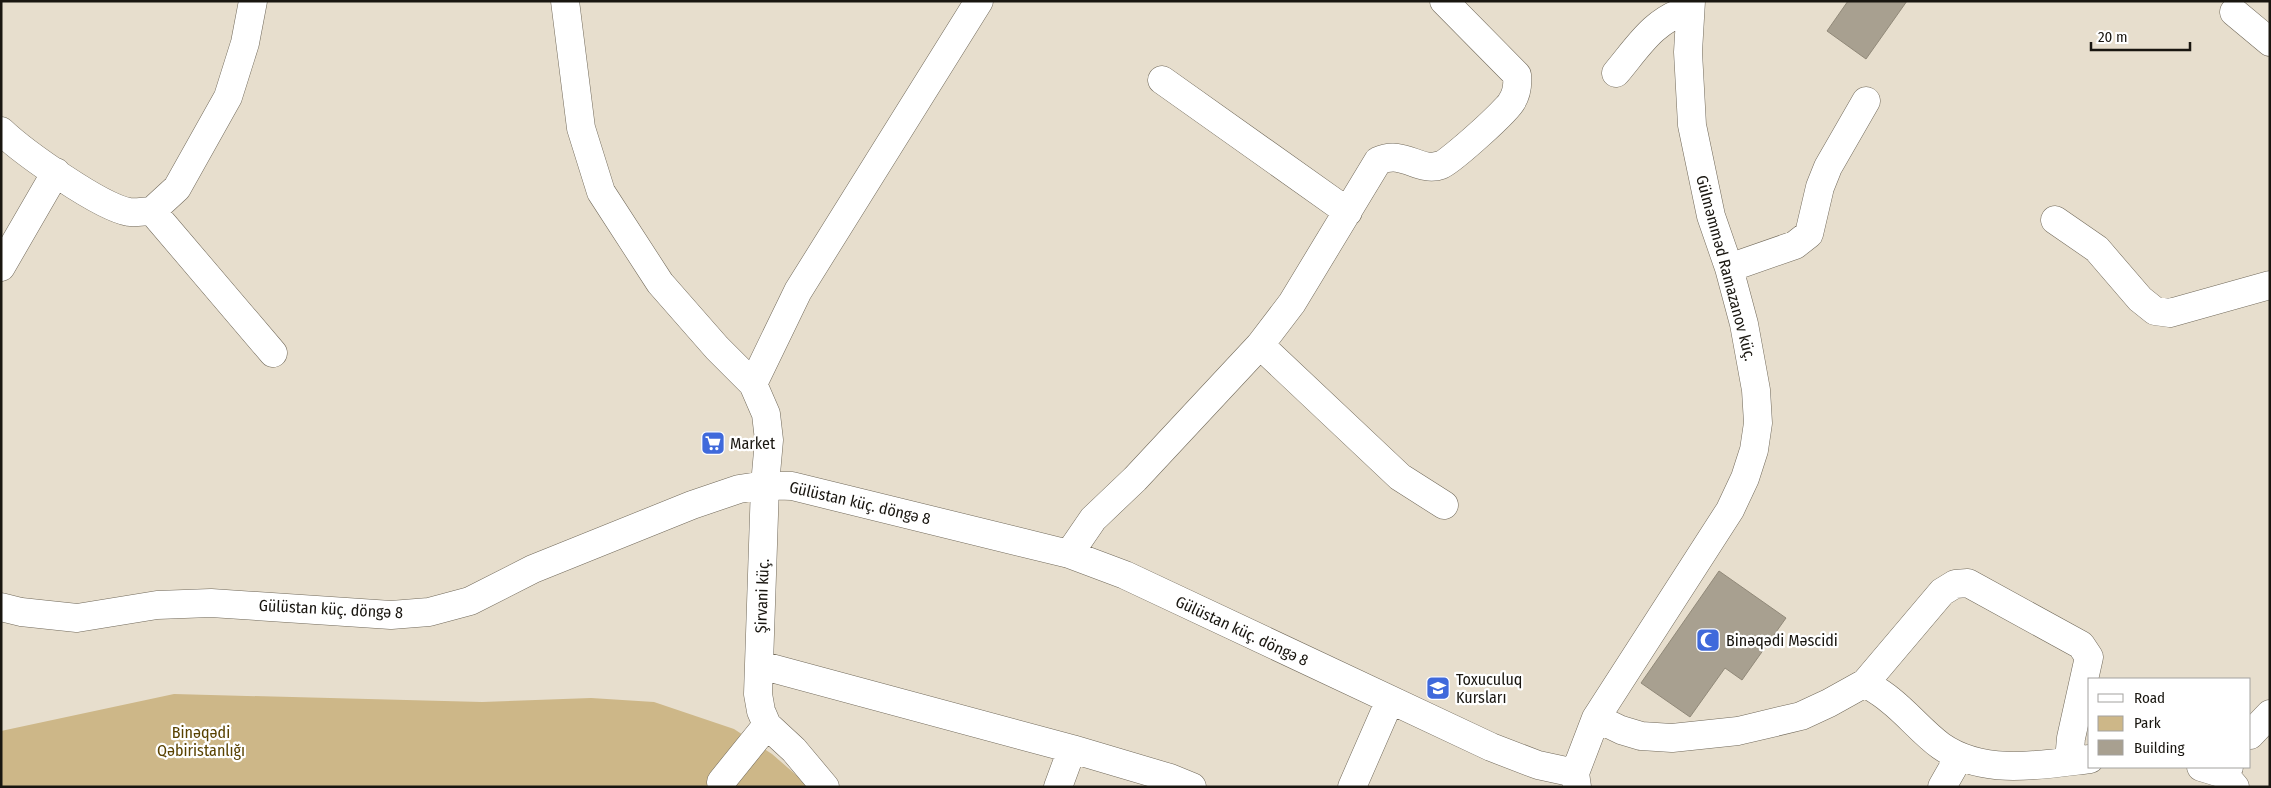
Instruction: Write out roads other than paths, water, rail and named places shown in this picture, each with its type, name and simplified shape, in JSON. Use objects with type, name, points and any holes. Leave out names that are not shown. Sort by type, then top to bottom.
[{"type":"street","points":[[1,131],[56,172],[105,203],[129,212],[152,211],[177,188],[228,97],[245,43],[253,1]]},
{"type":"street","points":[[565,1],[580,128],[601,192],[660,282],[717,348],[753,384],[798,291],[979,1]]},
{"type":"street","points":[[1068,554],[1093,519],[1135,479],[1260,345],[1292,303],[1378,161],[1388,157],[1402,158],[1424,166],[1440,165],[1454,157],[1512,102],[1518,87],[1517,75],[1444,1]]},
{"type":"street","points":[[1616,73],[1658,24],[1690,6]]},
{"type":"street","name":"Gülməmməd Ramazanov küç.","points":[[1576,780],[1596,718],[1730,510],[1745,478],[1754,450],[1758,423],[1756,390],[1744,324],[1729,268],[1711,216],[1692,125],[1688,52],[1690,6]]},
{"type":"street","points":[[2234,12],[2270,42]]},
{"type":"street","points":[[1162,80],[1348,212]]},
{"type":"street","points":[[1729,268],[1795,245],[1809,234],[1820,187],[1828,167],[1866,101]]},
{"type":"street","points":[[1,268],[56,172]]},
{"type":"street","points":[[152,211],[273,353]]},
{"type":"street","points":[[2055,220],[2097,249],[2140,298],[2155,311],[2170,313],[2270,285]]},
{"type":"street","points":[[1260,345],[1400,477],[1444,506]]},
{"type":"street","name":"Şirvani küç.","points":[[753,384],[766,414],[769,440],[765,485],[758,694],[761,712],[767,725],[794,750],[825,787]]},
{"type":"street","name":"Gülüstan küç. döngə 8","points":[[1,607],[21,612],[77,618],[157,605],[211,603],[391,615],[429,612],[470,601],[534,570],[692,505],[739,489],[765,485],[792,486],[820,491],[1068,554],[1125,575],[1491,747],[1576,780]]},
{"type":"street","points":[[1596,718],[1621,730],[1641,736],[1672,738],[1738,731],[1801,716],[1830,703],[1865,682],[1942,592],[1955,584],[1968,583],[2082,645],[2089,657],[2071,738],[2079,760],[2019,766],[1990,765],[1959,757],[1940,745],[1890,700],[1865,682]]},
{"type":"street","points":[[760,665],[1072,749],[1170,778],[1192,787]]},
{"type":"street","points":[[1352,787],[1390,700]]},
{"type":"street","points":[[2251,734],[2270,714]]},
{"type":"street","points":[[722,782],[767,725]]},
{"type":"street","points":[[1058,787],[1072,749]]},
{"type":"street","points":[[1942,787],[1959,757]]},
{"type":"place","name":"Market","points":[[713,443]]},
{"type":"place","name":"Binəqədi Məscidi","points":[[1708,640]]},
{"type":"place","name":"Toxuculuq Kursları","points":[[1438,688]]},
{"type":"park label","name":"Binəqədi Qəbiristanlığı","points":[[201,741]]}]
